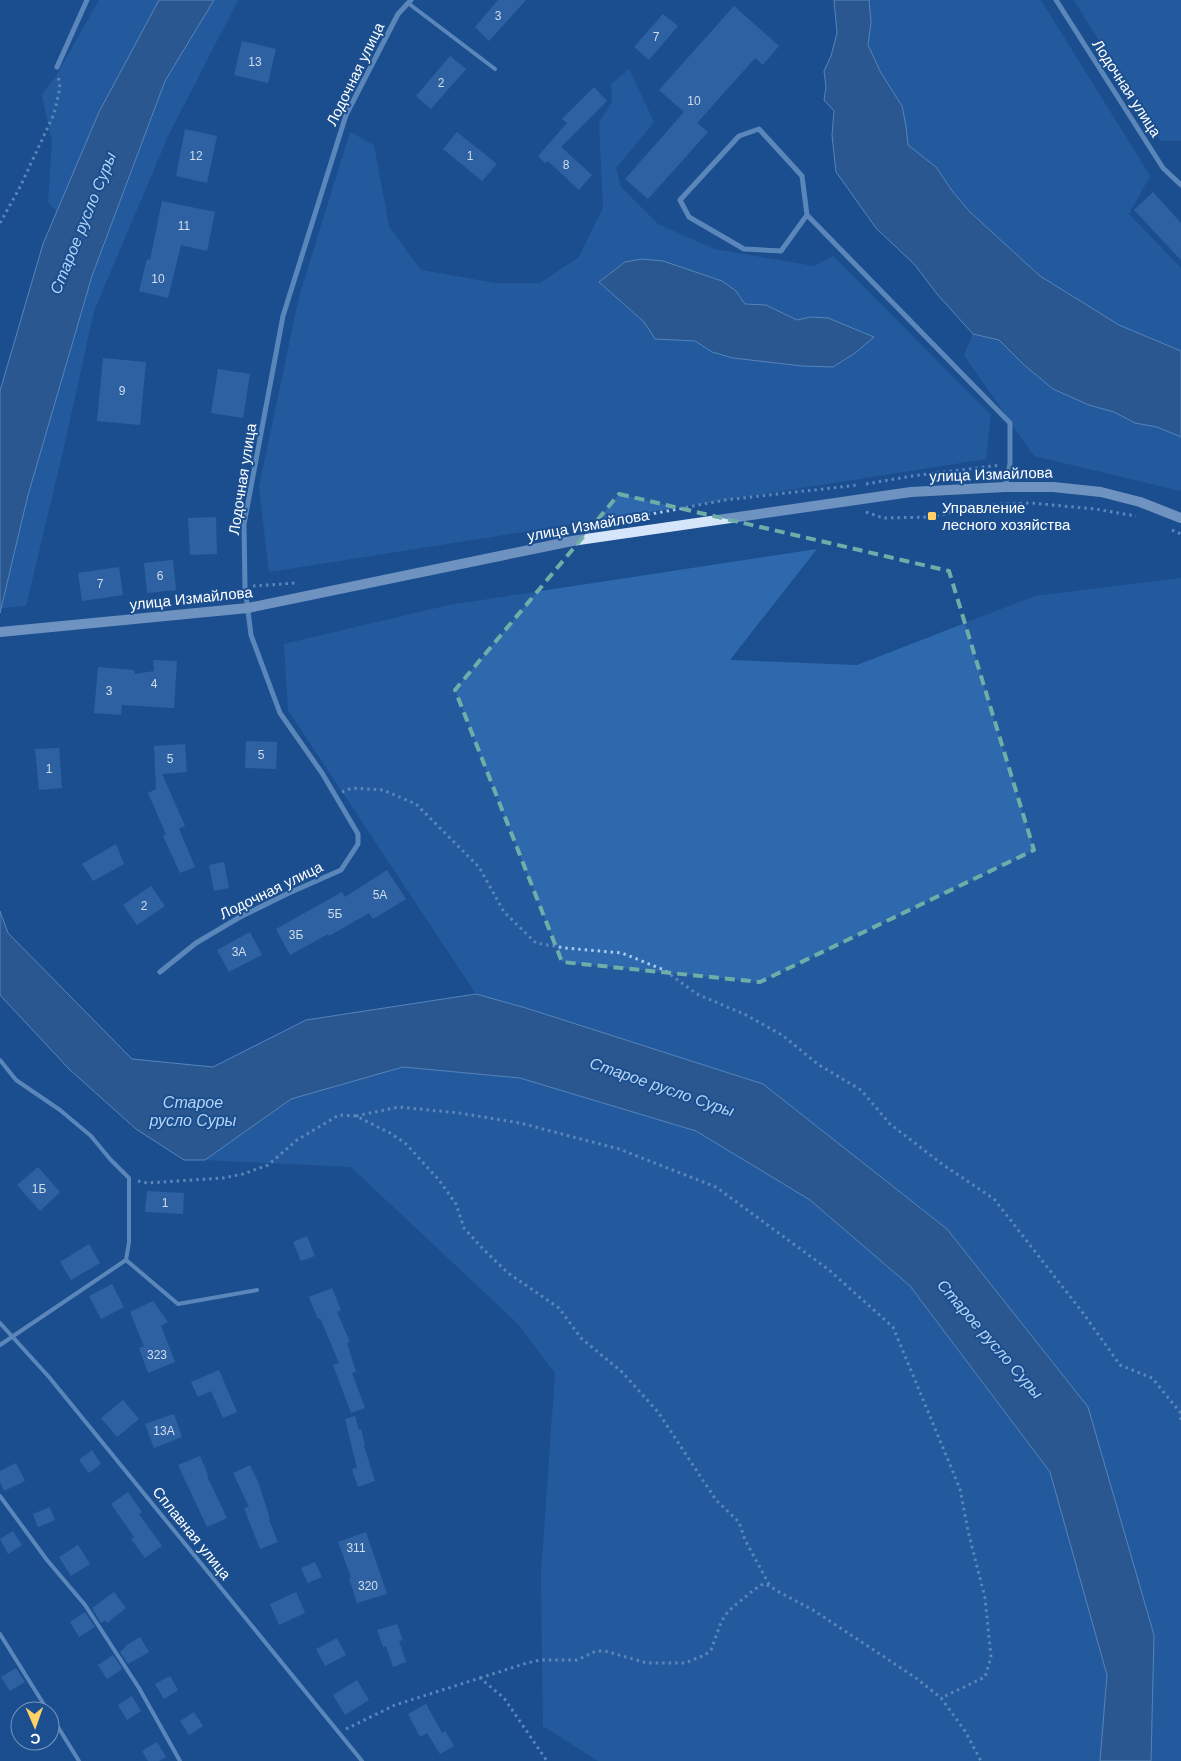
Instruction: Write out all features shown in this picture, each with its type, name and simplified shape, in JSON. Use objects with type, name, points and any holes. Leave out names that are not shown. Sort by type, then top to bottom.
[{"type":"main road","name":"улица Измайлова","points":[[0,632],[248,608],[572,541],[912,492],[1053,486],[1101,492],[1140,502],[1181,518]]},
{"type":"street","points":[[57,67],[87,0]]},
{"type":"street","name":"Лодочная улица","points":[[1056,0],[1163,168],[1181,185]]},
{"type":"street","name":"Лодочная улица","points":[[160,972],[196,943],[240,917],[341,870],[358,844],[358,834],[322,773],[280,713],[251,635],[245,587],[244,524],[283,316],[346,115],[398,14],[410,2]]},
{"type":"street","points":[[807,215],[781,251],[744,249],[689,217],[680,200],[739,136],[759,129],[802,176],[807,215],[1010,422],[1010,464],[1005,487]]},
{"type":"lane","points":[[410,2],[495,69]]},
{"type":"lane","points":[[0,1060],[16,1080],[60,1110],[91,1136],[129,1178],[129,1242],[126,1260],[10,1336],[0,1345]]},
{"type":"lane","points":[[126,1260],[178,1304],[257,1290]]},
{"type":"lane","name":"Сплавная улица","points":[[0,1323],[49,1377],[362,1761]]},
{"type":"lane","points":[[0,1496],[47,1560],[85,1605],[140,1688],[180,1761]]},
{"type":"lane","points":[[0,1634],[42,1701]]},
{"type":"lane","points":[[60,1731],[79,1761]]},
{"type":"path","points":[[0,223],[19,189],[54,114],[60,88],[57,67]]},
{"type":"path","points":[[857,513],[867,512],[883,518],[932,517],[982,505],[1031,503],[1096,509],[1139,516]]},
{"type":"path","points":[[1164,526],[1181,534]]},
{"type":"path","points":[[335,795],[352,788],[383,790],[416,804],[479,867],[504,912],[536,943],[565,948],[622,953],[664,970],[696,994],[746,1016],[782,1035],[819,1065],[860,1090],[890,1124],[942,1164],[994,1199],[1083,1313],[1120,1365],[1152,1378],[1180,1412],[1181,1421]]},
{"type":"path","points":[[129,1178],[148,1183],[223,1178],[243,1174],[268,1165],[297,1140],[339,1115],[356,1116],[399,1107],[459,1113],[520,1123],[619,1148],[716,1187],[829,1270],[893,1327],[960,1489],[968,1531],[985,1598],[991,1657],[985,1677],[941,1698]]},
{"type":"path","points":[[356,1116],[390,1133],[404,1143],[439,1180],[456,1204],[464,1228],[484,1250],[508,1273],[559,1308],[581,1338],[622,1372],[658,1412],[716,1500],[738,1522],[745,1540],[770,1586]]},
{"type":"path","points":[[339,1732],[395,1706],[540,1660],[577,1660],[596,1652],[605,1651],[647,1663],[685,1663],[705,1655],[711,1650],[725,1615],[763,1584],[813,1610],[916,1678],[941,1698],[965,1731],[981,1761]]},
{"type":"path","points":[[480,1678],[504,1698],[547,1761]]},
{"type":"highlighted area","points":[[619,494],[949,571],[1034,850],[760,982],[562,962],[455,690]]},
{"type":"shaded area","points":[[99,0],[159,0],[99,112],[57,212],[48,202],[52,141],[42,95],[56,76]]},
{"type":"shaded area","points":[[214,0],[238,0],[169,134],[94,311],[26,606],[1,608],[28,495],[92,276],[165,81]]},
{"type":"shaded area","points":[[869,0],[1041,0],[1150,176],[1129,214],[1181,268],[1181,351],[1119,325],[1040,276],[970,212],[908,145],[906,126],[868,45],[871,22]]},
{"type":"shaded area","points":[[1074,0],[1181,0],[1181,141],[1161,141]]},
{"type":"shaded area","points":[[629,69],[654,122],[616,168],[621,187],[658,224],[714,249],[814,266],[833,256],[991,415],[986,459],[269,572],[259,487],[299,297],[350,132],[374,145],[389,227],[421,270],[495,283],[540,283],[579,257],[603,208],[599,123],[612,102],[611,84]],"holes":[[[663,261],[722,281],[736,291],[745,304],[766,305],[797,320],[811,317],[845,325],[873,337],[843,362],[802,366],[733,357],[712,352],[695,341],[655,339],[644,322],[619,301],[611,275],[625,262]]]},
{"type":"shaded area","points":[[973,334],[999,340],[1023,364],[1053,389],[1089,405],[1114,412],[1135,423],[1157,427],[1181,437],[1181,491],[1034,456],[964,355]]},
{"type":"shaded area","points":[[817,549],[730,660],[857,665],[1035,596],[1181,578],[1181,1761],[1151,1761],[1154,1635],[1088,1407],[763,1084],[526,1008],[476,994],[288,710],[284,644],[449,605]]},
{"type":"shaded area","points":[[403,1067],[520,1078],[696,1131],[810,1200],[910,1286],[1050,1472],[1107,1675],[1100,1761],[598,1761],[543,1726],[541,1574],[555,1373],[518,1324],[351,1167],[205,1160],[291,1099]]},
{"type":"water","name":"Старое русло Суры","points":[[159,0],[214,0],[165,81],[92,276],[28,495],[0,613],[0,391],[43,244],[99,112]]},
{"type":"water","points":[[834,0],[869,0],[871,22],[868,45],[881,73],[902,106],[908,145],[936,167],[953,192],[970,212],[1040,276],[1119,325],[1181,351],[1181,437],[1157,427],[1135,423],[1114,412],[1089,405],[1053,389],[1023,364],[999,340],[973,334],[937,294],[915,265],[876,228],[836,172],[832,135],[834,111],[824,100],[826,87],[824,71],[831,56],[837,33]]},
{"type":"water","points":[[642,259],[663,261],[722,281],[736,291],[745,304],[766,305],[797,320],[811,317],[828,318],[874,337],[855,353],[833,367],[802,366],[733,358],[712,352],[695,341],[655,339],[644,322],[599,282],[625,262]]},
{"type":"water","name":"Старое русло Суры","points":[[0,911],[8,933],[132,1059],[213,1067],[306,1020],[476,994],[526,1008],[763,1084],[947,1229],[1088,1407],[1154,1635],[1151,1761],[1100,1761],[1107,1675],[1050,1472],[910,1286],[810,1200],[696,1131],[520,1078],[403,1067],[291,1099],[205,1160],[184,1160],[136,1129],[69,1069],[0,995]]},
{"type":"building","points":[[498,0],[526,0],[489,41],[475,27]]},
{"type":"building","points":[[734,6],[779,46],[763,65],[755,58],[697,123],[708,132],[648,199],[625,179],[684,112],[659,90]]},
{"type":"building","points":[[663,14],[678,26],[649,60],[634,47]]},
{"type":"building","points":[[242,41],[276,49],[268,83],[234,75]]},
{"type":"building","points":[[450,56],[466,69],[431,109],[416,96]]},
{"type":"building","points":[[594,87],[607,101],[561,147],[592,175],[579,190],[548,161],[545,163],[538,156],[567,123],[562,119]]},
{"type":"building","points":[[185,129],[217,136],[207,183],[176,176]]},
{"type":"building","points":[[457,132],[497,164],[482,181],[443,149]]},
{"type":"building","points":[[1153,192],[1181,223],[1181,260],[1134,210]]},
{"type":"building","points":[[162,201],[215,212],[207,251],[181,245],[168,298],[139,291],[147,259],[150,260]]},
{"type":"building","points":[[103,358],[146,362],[140,425],[97,421]]},
{"type":"building","points":[[218,369],[250,374],[243,418],[211,413]]},
{"type":"building","points":[[216,517],[217,554],[190,555],[188,518]]},
{"type":"building","points":[[173,560],[176,590],[147,593],[144,563]]},
{"type":"building","points":[[119,567],[123,595],[82,601],[78,573]]},
{"type":"building","points":[[153,660],[177,661],[174,708],[122,705],[121,715],[94,713],[98,667],[134,670],[135,674],[154,671]]},
{"type":"building","points":[[246,741],[277,742],[276,769],[245,768]]},
{"type":"building","points":[[185,744],[187,772],[162,774],[185,826],[179,829],[195,867],[180,873],[163,836],[166,834],[148,793],[156,789],[154,746]]},
{"type":"building","points":[[59,748],[62,788],[39,790],[35,749]]},
{"type":"building","points":[[116,844],[124,864],[93,881],[82,864]]},
{"type":"building","points":[[224,862],[229,888],[214,891],[209,865]]},
{"type":"building","points":[[387,870],[406,899],[373,919],[369,913],[329,936],[328,934],[290,955],[276,929],[342,892],[345,897]]},
{"type":"building","points":[[151,886],[165,906],[137,925],[123,905]]},
{"type":"building","points":[[250,932],[262,955],[229,972],[217,950]]},
{"type":"building","points":[[38,1167],[60,1192],[40,1211],[17,1185]]},
{"type":"building","points":[[147,1191],[184,1193],[183,1214],[145,1212]]},
{"type":"building","points":[[307,1236],[315,1256],[301,1261],[293,1242]]},
{"type":"building","points":[[89,1244],[100,1263],[71,1280],[60,1262]]},
{"type":"building","points":[[112,1284],[124,1307],[101,1319],[89,1296]]},
{"type":"building","points":[[332,1288],[341,1310],[337,1312],[350,1342],[347,1343],[356,1372],[352,1373],[365,1408],[351,1413],[333,1365],[339,1363],[309,1297]]},
{"type":"building","points":[[153,1301],[168,1322],[161,1326],[175,1362],[148,1373],[139,1348],[144,1346],[130,1312]]},
{"type":"building","points":[[219,1370],[237,1412],[223,1418],[211,1391],[198,1397],[191,1382]]},
{"type":"building","points":[[123,1400],[139,1419],[117,1437],[101,1418]]},
{"type":"building","points":[[174,1414],[182,1437],[154,1448],[145,1424]]},
{"type":"building","points":[[355,1416],[359,1430],[361,1429],[364,1446],[375,1481],[358,1487],[352,1469],[357,1468],[345,1419]]},
{"type":"building","points":[[92,1450],[101,1464],[89,1473],[79,1460]]},
{"type":"building","points":[[200,1456],[207,1476],[227,1518],[207,1527],[178,1465]]},
{"type":"building","points":[[16,1463],[25,1481],[4,1491],[0,1482],[0,1471]]},
{"type":"building","points":[[250,1465],[259,1484],[269,1520],[278,1542],[260,1549],[244,1508],[249,1507],[233,1473]]},
{"type":"building","points":[[128,1492],[142,1512],[139,1514],[162,1546],[145,1558],[131,1539],[134,1537],[111,1504]]},
{"type":"building","points":[[50,1507],[55,1520],[38,1527],[33,1514]]},
{"type":"building","points":[[13,1531],[22,1545],[8,1554],[0,1539]]},
{"type":"building","points":[[366,1532],[387,1594],[357,1603],[349,1578],[351,1577],[338,1542]]},
{"type":"building","points":[[78,1545],[90,1564],[71,1576],[59,1557]]},
{"type":"building","points":[[315,1562],[322,1577],[308,1583],[301,1568]]},
{"type":"building","points":[[114,1592],[126,1608],[107,1623],[105,1620],[101,1623],[92,1608]]},
{"type":"building","points":[[296,1592],[305,1613],[279,1625],[270,1604]]},
{"type":"building","points":[[85,1612],[95,1627],[79,1637],[70,1622]]},
{"type":"building","points":[[397,1624],[403,1640],[399,1641],[406,1662],[393,1667],[386,1646],[383,1647],[377,1630]]},
{"type":"building","points":[[140,1637],[149,1652],[128,1664],[120,1652],[125,1646]]},
{"type":"building","points":[[337,1638],[346,1655],[325,1666],[316,1649]]},
{"type":"building","points":[[113,1655],[122,1668],[107,1679],[98,1665]]},
{"type":"building","points":[[16,1668],[25,1682],[10,1691],[1,1677]]},
{"type":"building","points":[[170,1676],[178,1690],[164,1699],[155,1684]]},
{"type":"building","points":[[357,1680],[369,1700],[345,1715],[333,1695]]},
{"type":"building","points":[[132,1696],[141,1711],[127,1720],[118,1705]]},
{"type":"building","points":[[426,1704],[442,1733],[445,1731],[454,1746],[440,1754],[427,1733],[420,1737],[408,1714]]},
{"type":"building","points":[[194,1712],[203,1726],[189,1735],[180,1721]]},
{"type":"building","points":[[157,1742],[166,1757],[159,1761],[148,1761],[142,1751]]},
{"type":"place","name":"Управление лесного хозяйства","points":[[932,516]]}]
